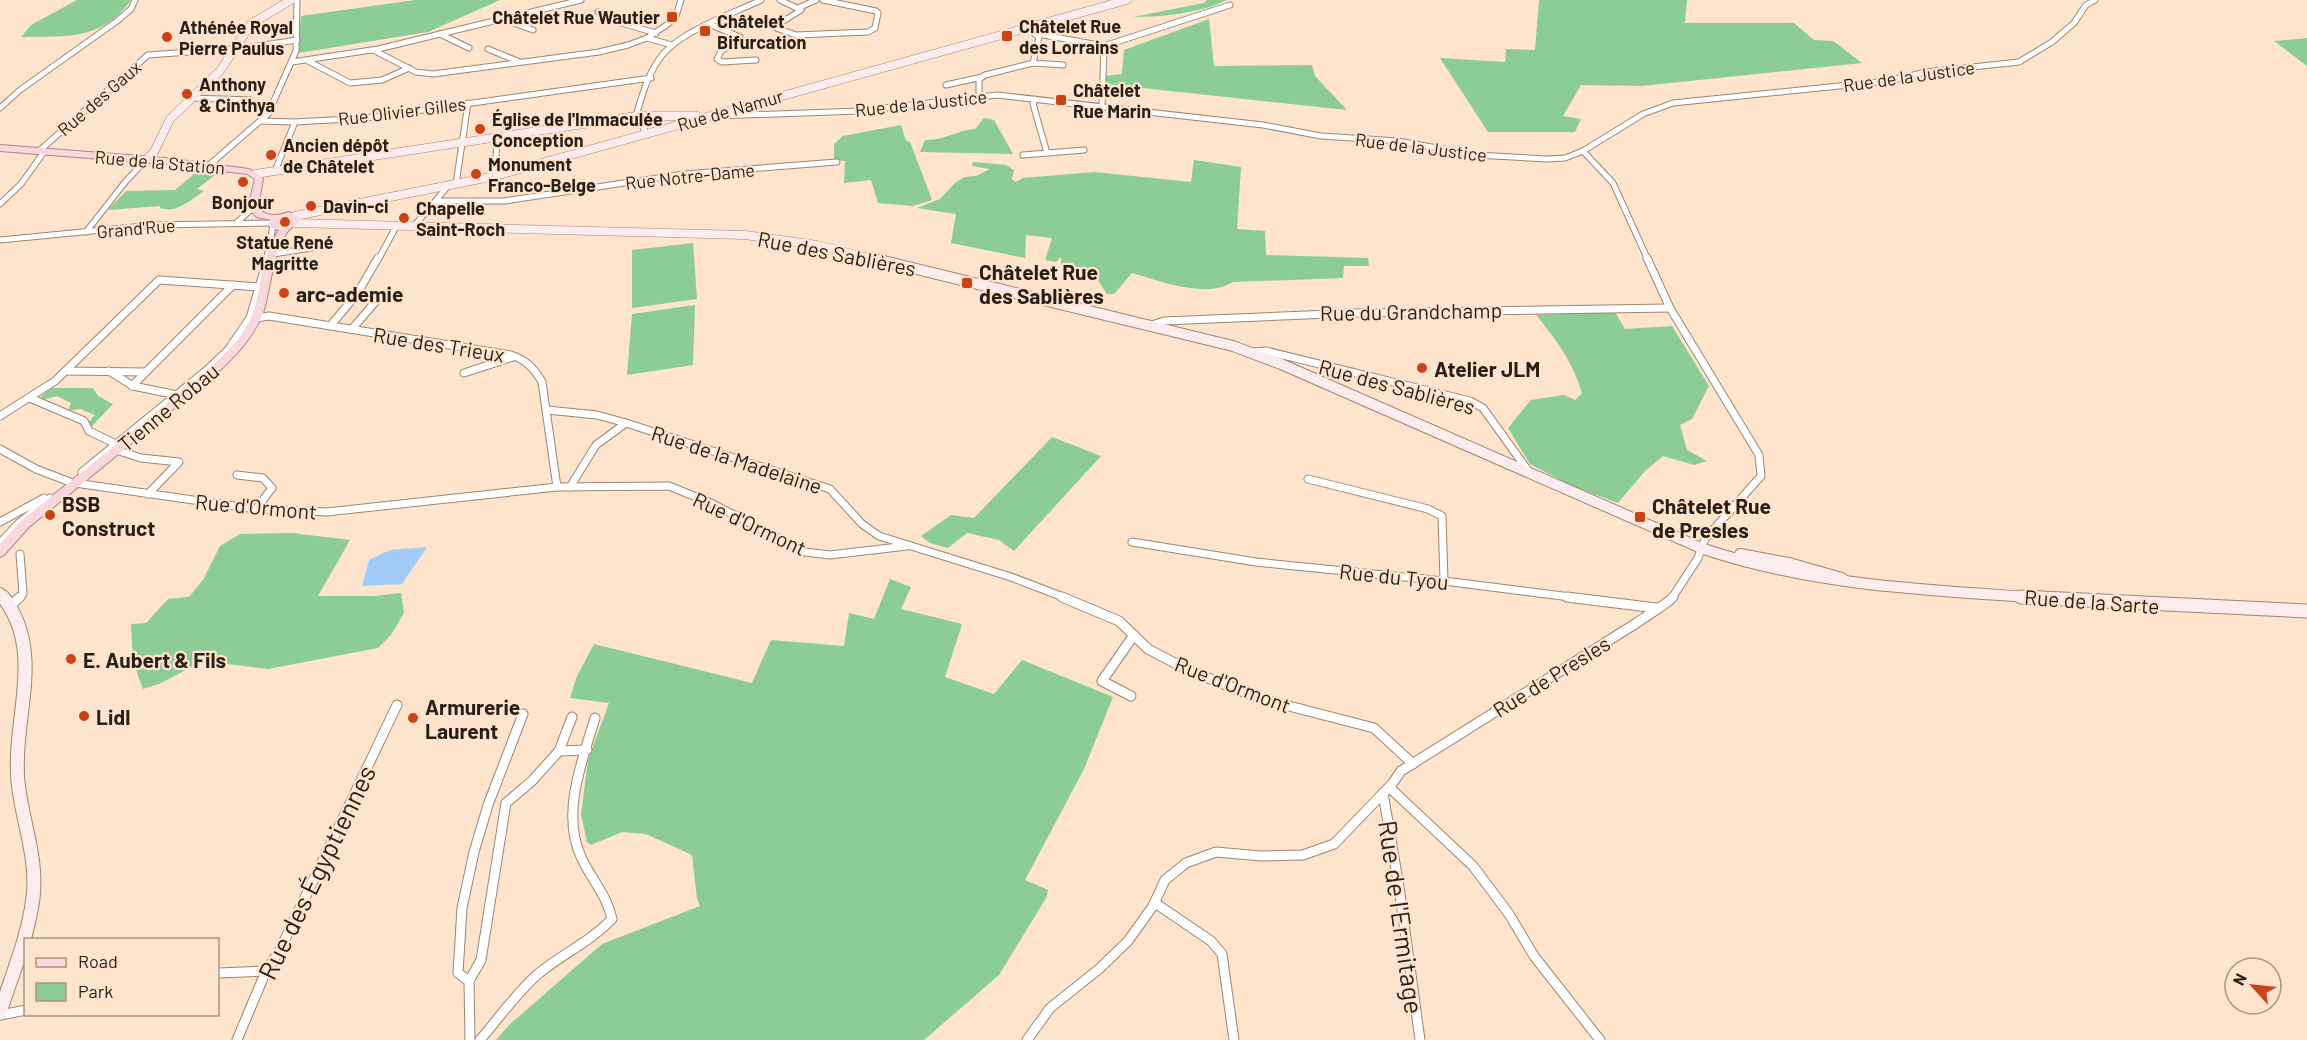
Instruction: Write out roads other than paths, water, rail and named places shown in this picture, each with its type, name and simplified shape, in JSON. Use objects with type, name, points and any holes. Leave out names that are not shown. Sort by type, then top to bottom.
[{"type":"main road","points":[[145,161],[154,152],[170,119],[220,71],[251,24],[291,0]]},
{"type":"main road","name":"Rue de Namur","points":[[283,222],[311,211],[495,176],[1127,0]]},
{"type":"main road","points":[[255,174],[636,116],[710,116]]},
{"type":"main road","name":"Rue de la Station","points":[[0,148],[240,169],[255,174],[259,178],[260,184],[253,208]]},
{"type":"main road","points":[[154,152],[165,161]]},
{"type":"main road","points":[[253,208],[261,215],[283,222]]},
{"type":"main road","name":"Rue des Sablières","points":[[283,222],[689,233],[790,240],[1233,346],[1278,363],[1701,548]]},
{"type":"main road","name":"Tienne Robau","points":[[0,552],[25,524],[72,482],[221,364],[242,340],[256,318],[283,222]]},
{"type":"main road","name":"Rue de la Sarte","points":[[1701,548],[1822,577],[1877,587],[2199,609],[2307,611]]},
{"type":"main road","points":[[0,593],[22,626],[25,652],[18,780],[34,866],[31,908],[0,1013]]},
{"type":"street","points":[[0,108],[20,90],[117,21],[130,9],[135,0]]},
{"type":"street","points":[[208,166],[268,114],[292,62],[297,40],[297,0]]},
{"type":"street","points":[[292,62],[373,50],[581,0]]},
{"type":"street","points":[[373,50],[423,73],[608,50],[657,33],[676,16],[681,0]]},
{"type":"street","points":[[647,134],[636,116],[661,56],[672,45],[761,0]]},
{"type":"street","points":[[780,0],[801,10],[800,13],[777,25],[776,28],[796,35],[868,32],[875,28],[878,13],[876,10],[823,0]]},
{"type":"street","points":[[798,8],[816,0]]},
{"type":"street","name":"Rue de la Justice","points":[[710,116],[859,111],[979,95],[1102,106],[1263,125],[1321,136],[1398,141],[1476,155],[1565,158],[1583,151],[1643,114],[1673,103],[1888,81],[1926,72],[2019,62],[2030,58],[2072,26],[2086,3],[2095,0]]},
{"type":"street","points":[[1027,28],[1038,34],[1104,46],[1230,5]]},
{"type":"street","points":[[598,12],[607,20],[657,33]]},
{"type":"street","points":[[503,19],[533,30]]},
{"type":"street","points":[[711,25],[740,37],[739,40],[721,51],[717,59],[722,62],[756,60]]},
{"type":"street","points":[[440,34],[469,48]]},
{"type":"street","points":[[1033,63],[1038,34]]},
{"type":"street","points":[[646,38],[672,45]]},
{"type":"street","name":"Rue des Gaux","points":[[0,204],[21,184],[42,151],[148,55],[236,49],[297,40]]},
{"type":"street","points":[[1102,106],[1104,46]]},
{"type":"street","points":[[488,49],[521,62]]},
{"type":"street","points":[[308,61],[350,83],[382,80],[409,68]]},
{"type":"street","points":[[946,85],[1033,63],[1063,65]]},
{"type":"street","points":[[979,95],[979,79],[982,77]]},
{"type":"street","name":"Rue Olivier Gilles","points":[[261,121],[295,122],[366,118],[651,78]]},
{"type":"street","points":[[192,98],[250,100]]},
{"type":"street","points":[[1035,99],[1033,104],[1047,153]]},
{"type":"street","points":[[414,226],[452,185],[464,142],[468,103]]},
{"type":"street","points":[[274,171],[295,122]]},
{"type":"street","points":[[495,176],[497,138]]},
{"type":"street","points":[[1023,155],[1084,150]]},
{"type":"street","name":"Rue de Presles","points":[[1028,1040],[1050,1008],[1100,969],[1128,941],[1155,903],[1165,880],[1186,863],[1216,852],[1261,856],[1303,855],[1334,844],[1401,771],[1635,624],[1656,608],[1670,602],[1698,558],[1705,539],[1761,476],[1759,455],[1670,308],[1613,183],[1583,151]]},
{"type":"street","points":[[86,232],[126,181],[145,161]]},
{"type":"street","name":"Rue Notre-Dame","points":[[436,201],[504,201],[684,174],[837,162]]},
{"type":"street","points":[[236,223],[253,208]]},
{"type":"street","name":"Grand'Rue","points":[[0,240],[154,225],[283,222]]},
{"type":"street","name":"Tienne Robau","points":[[116,447],[219,359],[241,334],[253,309],[283,222]]},
{"type":"street","points":[[331,325],[367,278],[380,255],[384,242],[397,225]]},
{"type":"street","points":[[273,254],[312,248]]},
{"type":"street","points":[[0,416],[55,381],[159,280],[259,287]]},
{"type":"street","points":[[132,386],[233,285]]},
{"type":"street","points":[[351,329],[377,300]]},
{"type":"street","name":"Rue du Grandchamp","points":[[1152,325],[1175,321],[1345,312],[1487,308],[1670,308]]},
{"type":"street","name":"Rue des Trieux","points":[[256,318],[269,316],[331,325],[514,356],[526,360],[542,382],[557,487]]},
{"type":"street","name":"Rue des Sablières","points":[[1250,352],[1266,351],[1470,401],[1483,408],[1529,472]]},
{"type":"street","points":[[464,374],[514,356]]},
{"type":"street","points":[[1278,363],[1286,356]]},
{"type":"street","name":"Rue des Sablières","points":[[1288,368],[1304,360]]},
{"type":"street","points":[[66,370],[145,372]]},
{"type":"street","points":[[109,371],[120,382],[177,395]]},
{"type":"street","points":[[30,398],[84,421],[88,431],[141,458],[179,462],[148,494]]},
{"type":"street","name":"Rue de la Madelaine","points":[[547,410],[597,415],[626,423],[830,489],[862,524],[879,536],[908,546]]},
{"type":"street","points":[[570,487],[596,446],[626,423]]},
{"type":"street","name":"Rue d'Ormont","points":[[0,449],[36,469],[72,482],[256,509],[327,512],[557,487],[669,486],[711,503],[805,552],[830,555],[908,546],[1011,577],[1095,609],[1119,621],[1148,649],[1190,671],[1262,699],[1374,728],[1413,764]]},
{"type":"street","points":[[1509,465],[1520,458]]},
{"type":"street","points":[[237,475],[263,478],[272,488],[256,509]]},
{"type":"street","points":[[1308,479],[1428,509],[1442,516],[1444,581]]},
{"type":"street","name":"Tienne Robau","points":[[0,543],[18,524],[72,482]]},
{"type":"street","points":[[0,522],[44,498],[48,499]]},
{"type":"street","name":"Rue du Tyou","points":[[1132,542],[1256,562],[1444,581],[1656,608]]},
{"type":"street","points":[[10,606],[23,594],[20,554]]},
{"type":"street","points":[[1131,696],[1102,681],[1134,635]]},
{"type":"street","name":"Rue des Égyptiennes","points":[[237,1040],[266,971],[280,950],[397,705]]},
{"type":"street","points":[[470,981],[458,973],[463,901],[474,848],[490,796],[523,714]]},
{"type":"street","points":[[470,1040],[470,981],[481,960],[506,803],[532,781],[559,750],[572,717]]},
{"type":"street","points":[[480,1040],[524,986],[549,966],[600,933],[612,919],[610,903],[589,872],[578,849],[573,823],[576,787],[595,718]]},
{"type":"street","points":[[559,750],[586,750]]},
{"type":"street","points":[[1386,790],[1473,866],[1509,914],[1534,956],[1600,1040]]},
{"type":"street","name":"Rue de l'Ermitage","points":[[1386,790],[1420,1040]]},
{"type":"street","points":[[1155,903],[1211,941],[1222,954],[1234,1040]]},
{"type":"street","points":[[219,973],[266,971]]},
{"type":"street","points":[[0,1013],[24,1010]]},
{"type":"water","points":[[427,547],[402,584],[362,586],[369,560],[390,550]]},
{"type":"place","name":"Châtelet Rue Wautier","points":[[672,17]]},
{"type":"place","name":"Châtelet Bifurcation","points":[[705,31]]},
{"type":"place","name":"Châtelet Rue des Lorrains","points":[[1007,36]]},
{"type":"place","name":"Athénée Royal Pierre Paulus","points":[[167,37]]},
{"type":"place","name":"Anthony & Cinthya","points":[[187,94]]},
{"type":"place","name":"Châtelet Rue Marin","points":[[1061,100]]},
{"type":"place","name":"Église de l'Immaculée Conception","points":[[480,129]]},
{"type":"place","name":"Ancien dépôt de Châtelet","points":[[271,155]]},
{"type":"place","name":"Monument Franco-Belge","points":[[476,174]]},
{"type":"place","name":"Bonjour","points":[[243,182]]},
{"type":"place","name":"Davin-ci","points":[[311,206]]},
{"type":"place","name":"Chapelle Saint-Roch","points":[[404,218]]},
{"type":"place","name":"Statue René Magritte","points":[[285,222]]},
{"type":"place","name":"Châtelet Rue des Sablières","points":[[967,283]]},
{"type":"place","name":"arc-ademie","points":[[284,293]]},
{"type":"place","name":"Atelier JLM","points":[[1422,368]]},
{"type":"place","name":"BSB Construct","points":[[50,515]]},
{"type":"place","name":"Châtelet Rue de Presles","points":[[1640,517]]},
{"type":"place","name":"E. Aubert & Fils","points":[[71,659]]},
{"type":"place","name":"Lidl","points":[[84,716]]},
{"type":"place","name":"Armurerie Laurent","points":[[413,718]]}]
